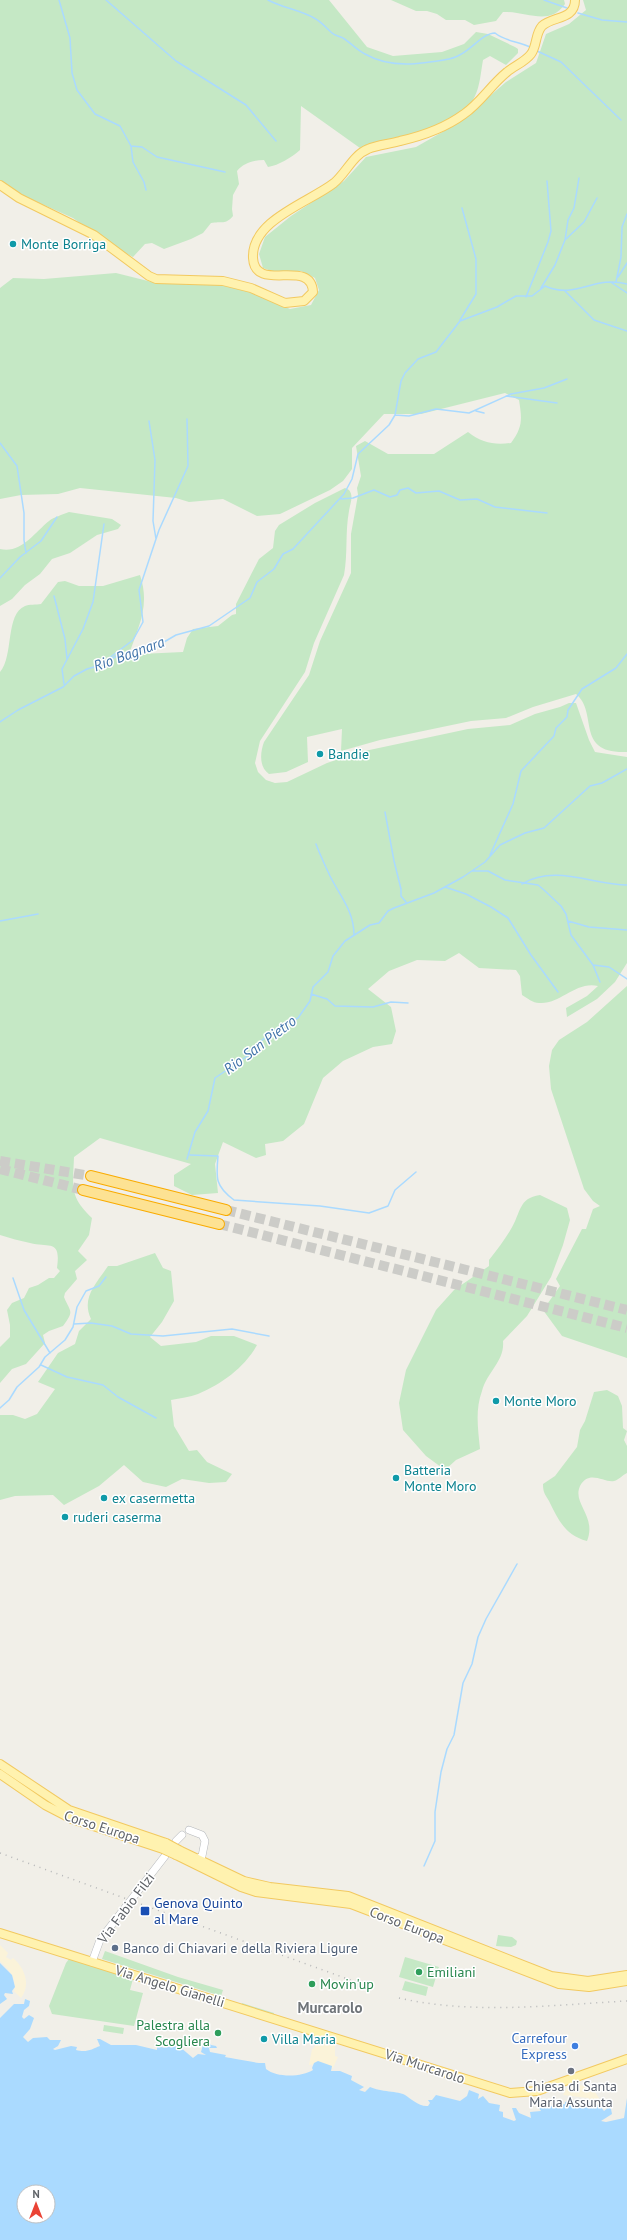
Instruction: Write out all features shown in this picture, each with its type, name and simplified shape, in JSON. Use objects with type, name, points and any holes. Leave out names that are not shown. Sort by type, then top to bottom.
[{"type":"highway","points":[[91,1176],[226,1210]]},
{"type":"highway","points":[[83,1190],[219,1224]]},
{"type":"main road","points":[[0,186],[18,198],[94,235],[149,276],[156,279],[222,281],[251,288],[285,303],[304,301],[313,292],[313,284],[308,278],[300,275],[267,275],[258,271],[255,266],[254,251],[258,239],[267,226],[334,183],[359,154],[368,149],[426,134],[465,114],[507,72],[532,53],[537,34],[542,27],[571,12],[575,6],[575,0]]},
{"type":"main road","name":"Corso Europa","points":[[0,1764],[69,1810],[165,1849]]},
{"type":"main road","name":"Corso Europa","points":[[0,1774],[45,1804],[72,1819],[198,1860],[244,1881],[260,1885],[348,1896],[551,1976],[588,1981],[627,1975]]},
{"type":"main road","name":"Corso Europa","points":[[177,1853],[187,1861],[241,1887],[256,1892],[351,1904],[559,1984],[590,1987],[627,1981]]},
{"type":"main road","name":"Via Angelo Gianelli","points":[[0,1933],[340,2040]]},
{"type":"main road","name":"Via Murcarolo","points":[[340,2040],[510,2093],[537,2091],[627,2060]]},
{"type":"street","points":[[189,1830],[197,1832],[205,1842],[202,1856],[198,1860]]},
{"type":"street","points":[[176,1841],[182,1835]]},
{"type":"street","name":"Via Fabio Filzi","points":[[92,1962],[100,1940],[165,1849]]},
{"type":"street","name":"Corso Europa","points":[[187,1861],[198,1860]]},
{"type":"green space","points":[[0,0],[329,0],[367,47],[393,56],[442,52],[464,44],[476,32],[488,34],[515,47],[518,49],[518,53],[506,65],[490,56],[483,60],[477,92],[467,107],[455,117],[424,132],[389,142],[360,148],[301,106],[300,150],[285,161],[276,165],[268,167],[264,160],[260,160],[249,162],[239,168],[237,171],[239,184],[233,195],[233,216],[228,221],[211,223],[203,233],[164,249],[152,243],[145,244],[133,257],[112,246],[73,218],[26,197],[0,182]]},
{"type":"green space","points":[[391,0],[564,0],[565,4],[559,11],[552,15],[537,16],[503,12],[496,21],[474,25],[465,20],[446,20],[437,14],[427,11],[416,11]]},
{"type":"green space","points":[[583,0],[627,0],[627,752],[611,751],[600,746],[594,740],[590,731],[583,702],[576,694],[533,707],[506,718],[471,721],[380,740],[341,751],[342,729],[307,737],[308,762],[286,772],[269,774],[263,768],[261,760],[264,742],[309,675],[320,641],[351,573],[351,534],[358,495],[357,488],[361,476],[356,446],[365,441],[388,454],[434,454],[468,432],[483,441],[499,444],[511,443],[518,432],[521,423],[519,400],[505,393],[421,414],[384,414],[352,448],[352,469],[343,481],[330,490],[280,514],[257,516],[223,499],[189,502],[176,498],[80,488],[58,494],[21,495],[0,499],[0,288],[13,278],[44,279],[116,273],[160,284],[213,284],[231,287],[257,294],[290,309],[311,305],[319,290],[315,278],[301,271],[274,272],[263,268],[259,254],[265,237],[291,216],[344,181],[366,157],[416,147],[460,122],[506,82],[536,63],[546,34],[569,24],[586,10]]},
{"type":"green space","points":[[345,488],[349,490],[351,497],[344,575],[314,643],[305,672],[260,741],[255,763],[258,772],[266,780],[275,783],[287,782],[327,763],[360,752],[468,729],[510,725],[535,714],[569,703],[576,703],[589,740],[595,752],[627,757],[627,963],[615,982],[597,999],[567,1017],[566,1008],[587,996],[598,986],[590,985],[582,987],[547,1003],[537,1003],[522,995],[520,976],[516,970],[479,968],[459,953],[445,961],[417,960],[389,971],[368,989],[391,1007],[396,1031],[392,1044],[373,1047],[343,1061],[323,1078],[304,1124],[283,1141],[265,1144],[266,1155],[256,1158],[223,1142],[215,1164],[218,1193],[192,1195],[174,1186],[174,1175],[191,1164],[100,1138],[74,1157],[73,1184],[76,1197],[79,1203],[92,1218],[89,1235],[78,1251],[87,1260],[75,1271],[77,1279],[65,1293],[64,1297],[70,1311],[69,1317],[63,1326],[43,1335],[45,1343],[26,1364],[12,1369],[0,1383],[0,1347],[10,1337],[10,1325],[7,1310],[12,1303],[24,1298],[29,1288],[38,1285],[49,1278],[54,1278],[60,1271],[57,1268],[57,1253],[52,1246],[26,1242],[0,1235],[0,672],[7,656],[15,617],[19,610],[25,606],[41,604],[58,582],[65,581],[79,586],[103,586],[140,575],[144,598],[142,618],[128,658],[140,654],[183,652],[187,638],[193,629],[218,626],[232,615],[236,614],[236,604],[259,559],[273,548],[275,531],[279,525],[315,503]]},
{"type":"green space","points":[[69,512],[112,519],[121,525],[118,529],[97,535],[70,553],[52,559],[40,574],[25,585],[12,599],[0,606],[0,549],[8,550],[21,546],[51,520]]},
{"type":"green space","points":[[627,986],[627,1358],[562,1336],[543,1310],[560,1286],[556,1279],[582,1229],[586,1229],[593,1209],[600,1206],[593,1201],[584,1189],[551,1089],[549,1066],[552,1050],[559,1040],[587,1022]]},
{"type":"green space","points":[[540,1195],[567,1208],[570,1220],[563,1245],[551,1277],[527,1316],[503,1341],[503,1348],[499,1361],[484,1384],[478,1405],[480,1449],[456,1460],[445,1470],[426,1456],[403,1430],[399,1403],[406,1370],[436,1310],[454,1290],[489,1266],[489,1260],[511,1229],[521,1207],[528,1199]]},
{"type":"green space","points":[[155,1253],[163,1268],[171,1271],[174,1301],[162,1322],[150,1337],[161,1346],[196,1342],[211,1336],[234,1336],[257,1345],[246,1361],[224,1380],[198,1394],[171,1400],[174,1426],[189,1451],[197,1450],[207,1462],[232,1474],[226,1482],[209,1483],[182,1479],[166,1487],[143,1482],[124,1465],[99,1486],[64,1505],[53,1495],[15,1496],[0,1500],[0,1415],[13,1415],[25,1419],[37,1414],[55,1389],[38,1382],[58,1353],[75,1344],[79,1331],[91,1319],[88,1311],[88,1304],[91,1291],[108,1266],[117,1266]]},
{"type":"green space","points":[[607,1390],[618,1396],[622,1406],[623,1428],[627,1431],[624,1440],[627,1446],[627,1473],[614,1481],[592,1477],[588,1478],[580,1486],[578,1493],[579,1499],[589,1524],[587,1541],[573,1535],[560,1521],[544,1493],[543,1484],[555,1476],[577,1447],[580,1430],[585,1421],[594,1392]]},
{"type":"green space","points":[[498,1935],[512,1937],[517,1941],[516,1945],[511,1947],[496,1946]]},
{"type":"green space","points":[[105,1951],[178,1977],[223,1990],[221,1996],[102,1959]]},
{"type":"green space","name":"Emiliani","points":[[405,1957],[439,1967],[433,1987],[399,1977]]},
{"type":"green space","points":[[69,1959],[133,1979],[130,1990],[143,1993],[134,2026],[52,2014],[49,2006]]},
{"type":"green space","points":[[405,1981],[428,1987],[426,1996],[402,1990]]},
{"type":"green space","points":[[242,2003],[274,2013],[274,2016],[241,2006]]},
{"type":"green space","points":[[104,2025],[124,2028],[123,2034],[103,2031]]},
{"type":"sand","points":[[0,1945],[8,1953],[6,1957],[11,1960],[13,1958],[21,1967],[25,1977],[26,1988],[21,1998],[14,1991],[15,1986],[12,1974],[0,1961]]},
{"type":"sand","points":[[317,2040],[335,2045],[335,2056],[338,2057],[333,2068],[323,2063],[309,2065],[312,2049],[314,2048]]},
{"type":"sand","points":[[579,2085],[584,2086],[586,2091],[595,2092],[599,2098],[598,2101],[605,2102],[603,2108],[588,2098],[563,2095],[567,2088]]},
{"type":"water","points":[[0,1963],[12,1975],[15,1987],[12,1991],[13,1994],[5,1993],[4,1995],[7,1999],[0,2004]]},
{"type":"water","points":[[25,1999],[30,2001],[29,2006],[24,2010],[22,2017],[24,2019],[29,2015],[34,2018],[30,2029],[23,2037],[28,2042],[33,2038],[47,2037],[50,2040],[61,2040],[58,2046],[53,2049],[55,2050],[71,2046],[77,2047],[76,2050],[89,2050],[100,2046],[97,2039],[100,2039],[111,2045],[136,2045],[157,2050],[157,2046],[165,2048],[162,2045],[180,2047],[193,2058],[198,2054],[206,2055],[201,2052],[204,2041],[208,2041],[211,2045],[216,2046],[217,2048],[209,2048],[210,2052],[226,2055],[225,2057],[265,2063],[266,2069],[276,2074],[290,2076],[303,2074],[313,2070],[312,2068],[314,2063],[318,2061],[332,2066],[331,2071],[340,2071],[352,2076],[351,2080],[364,2087],[359,2090],[365,2092],[370,2087],[398,2093],[405,2095],[418,2104],[425,2106],[428,2106],[430,2103],[428,2100],[432,2100],[436,2095],[460,2101],[467,2096],[469,2090],[479,2094],[478,2099],[483,2096],[489,2103],[500,2105],[499,2111],[503,2112],[503,2117],[514,2121],[516,2120],[512,2108],[516,2108],[519,2113],[531,2118],[530,2112],[541,2111],[539,2108],[565,2104],[565,2102],[570,2101],[587,2104],[590,2102],[598,2105],[604,2111],[609,2107],[612,2114],[601,2121],[606,2122],[624,2118],[627,2098],[627,2240],[0,2240],[0,2018],[14,2004],[24,2004]]},
{"type":"waterway","points":[[59,0],[70,38],[72,73],[77,90],[95,114],[120,126],[131,146],[133,162],[144,182],[146,190]]},
{"type":"waterway","points":[[106,0],[176,61],[246,105],[276,141]]},
{"type":"waterway","points":[[268,0],[314,18],[322,23],[333,34],[343,38],[362,52],[375,59],[385,62],[417,64],[449,59],[462,54],[485,37],[495,33],[499,36],[532,48]]},
{"type":"waterway","points":[[544,0],[567,8]]},
{"type":"waterway","points":[[578,13],[602,20],[627,22]]},
{"type":"waterway","points":[[537,51],[561,62],[621,120]]},
{"type":"waterway","points":[[131,146],[142,147],[157,157],[225,172]]},
{"type":"waterway","points":[[541,288],[555,265],[565,240],[568,220],[574,208],[579,178]]},
{"type":"waterway","points":[[526,297],[551,231],[547,181]]},
{"type":"waterway","points":[[566,239],[584,222],[597,198]]},
{"type":"waterway","points":[[460,320],[476,294],[476,259],[462,208]]},
{"type":"waterway","points":[[616,282],[621,257],[622,227],[627,214]]},
{"type":"waterway","points":[[618,277],[627,263]]},
{"type":"waterway","name":"Rio Bagnara","points":[[0,722],[18,710],[63,687],[74,676],[87,669],[101,665],[118,655],[152,649],[176,635],[209,626],[250,598],[257,582],[274,569],[283,554],[293,549],[344,494],[352,479],[358,454],[389,425],[395,415],[401,381],[405,373],[418,359],[436,352],[460,321],[497,307],[516,296],[532,296],[545,286],[556,290],[567,290],[604,282],[627,284]]},
{"type":"waterway","points":[[612,283],[627,293]]},
{"type":"waterway","points":[[565,291],[594,320],[627,331]]},
{"type":"waterway","points":[[395,415],[409,416],[436,409],[469,413],[511,394],[544,388],[567,379]]},
{"type":"waterway","points":[[506,396],[557,403]]},
{"type":"waterway","points":[[476,411],[484,413]]},
{"type":"waterway","points":[[108,659],[133,640],[143,622],[139,590],[159,530],[188,466],[187,419]]},
{"type":"waterway","points":[[149,421],[155,460],[153,521],[156,539]]},
{"type":"waterway","points":[[0,443],[17,466],[24,513],[24,540],[26,553]]},
{"type":"waterway","points":[[341,499],[353,498],[374,490],[390,497],[397,495],[400,490],[408,488],[416,493],[439,491],[460,500],[477,499],[495,507],[547,513]]},
{"type":"waterway","points":[[0,578],[20,557],[41,541],[57,517]]},
{"type":"waterway","points":[[64,684],[62,669],[83,629],[93,602],[104,524]]},
{"type":"waterway","points":[[54,596],[65,639],[67,659]]},
{"type":"waterway","name":"Rio San Pietro","points":[[490,855],[513,804],[521,771],[554,736],[556,728],[567,717],[568,710],[582,689],[616,668],[627,654]]},
{"type":"waterway","name":"Rio San Pietro","points":[[187,1159],[195,1132],[208,1111],[215,1078],[249,1055],[256,1045],[277,1028],[298,1018],[310,1001],[313,987],[328,972],[333,956],[345,941],[370,925],[379,923],[388,911],[434,893],[463,877],[485,862],[500,845],[525,833],[544,828],[590,786],[602,783],[627,769]]},
{"type":"waterway","points":[[385,812],[401,889],[401,896],[406,902]]},
{"type":"waterway","points":[[316,844],[330,876],[352,918],[354,935]]},
{"type":"waterway","points":[[472,871],[488,871],[505,880],[538,885],[544,890],[561,906],[566,914],[571,935],[593,965],[600,982]]},
{"type":"waterway","points":[[522,884],[535,878],[561,876],[627,885]]},
{"type":"waterway","points":[[445,887],[466,894],[508,918],[531,955],[558,992]]},
{"type":"waterway","points":[[0,921],[38,914]]},
{"type":"waterway","points":[[568,921],[589,927],[627,930]]},
{"type":"waterway","points":[[593,965],[609,967],[627,979]]},
{"type":"waterway","points":[[311,994],[327,999],[335,1006],[373,1007],[391,1002],[408,1003]]},
{"type":"waterway","points":[[190,1155],[218,1156],[218,1181],[223,1190],[234,1200],[320,1206],[369,1213],[388,1206],[395,1190],[416,1172]]},
{"type":"waterway","name":"Rio San Pietro","points":[[0,1408],[9,1400],[17,1387],[39,1367],[45,1357],[65,1340],[73,1327],[77,1307],[86,1291],[99,1286],[106,1277]]},
{"type":"waterway","points":[[13,1278],[24,1310],[50,1353]]},
{"type":"waterway","points":[[74,1324],[91,1323],[112,1326],[131,1334],[163,1336],[232,1329],[269,1336]]},
{"type":"waterway","points":[[41,1365],[67,1377],[103,1385],[118,1397],[156,1418]]},
{"type":"waterway","points":[[424,1866],[435,1841],[435,1812],[441,1772],[447,1749],[454,1735],[463,1683],[472,1664],[478,1637],[486,1619],[517,1564]]},
{"type":"tunnel","points":[[0,1161],[91,1176]]},
{"type":"tunnel","points":[[0,1169],[83,1190]]},
{"type":"tunnel","points":[[226,1210],[627,1310]]},
{"type":"tunnel","points":[[219,1224],[627,1328]]},
{"type":"railway","points":[[0,1853],[367,1986]]},
{"type":"railway","points":[[399,1998],[427,2003],[484,2007],[541,2006],[627,2001]]},
{"type":"place","name":"Monte Borriga","points":[[13,244]]},
{"type":"place","name":"Bandie","points":[[320,754]]},
{"type":"place","name":"Monte Moro","points":[[496,1401]]},
{"type":"place","name":"Batteria Monte Moro","points":[[396,1478]]},
{"type":"place","name":"ex casermetta","points":[[104,1498]]},
{"type":"place","name":"ruderi caserma","points":[[65,1517]]},
{"type":"place","name":"Genova Quinto al Mare","points":[[145,1911]]},
{"type":"place","name":"Banco di Chiavari e della Riviera Ligure","points":[[115,1948]]},
{"type":"place","name":"Emiliani","points":[[419,1972]]},
{"type":"place","name":"Movin'up","points":[[312,1984]]},
{"type":"place","name":"Palestra alla Scogliera","points":[[218,2033]]},
{"type":"place","name":"Villa Maria","points":[[264,2039]]},
{"type":"place","name":"Carrefour Express","points":[[575,2046]]},
{"type":"place","name":"Chiesa di Santa Maria Assunta","points":[[571,2071]]},
{"type":"district","name":"Murcarolo","points":[[330,2008]]}]
